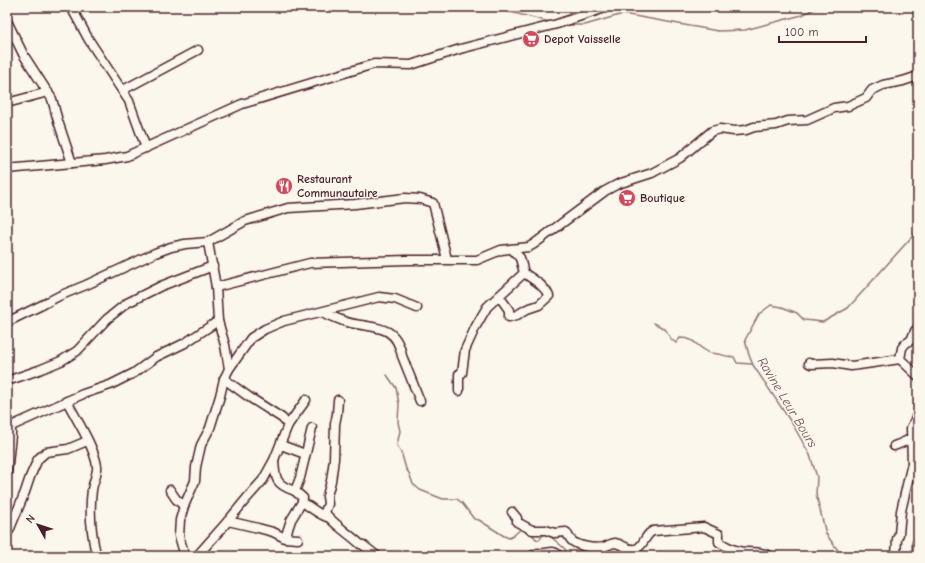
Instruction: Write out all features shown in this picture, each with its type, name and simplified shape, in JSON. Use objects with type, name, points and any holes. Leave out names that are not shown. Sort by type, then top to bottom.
[{"type":"street","points":[[71,7],[89,40],[129,101],[146,148]]},
{"type":"street","points":[[7,168],[72,163],[127,156],[242,104],[374,64],[411,65],[460,49],[556,24],[608,7]]},
{"type":"street","points":[[7,21],[23,54],[52,99],[72,163]]},
{"type":"street","points":[[123,90],[198,50]]},
{"type":"street","points":[[216,286],[310,263],[447,259],[477,260],[501,250],[529,247],[605,192],[618,184],[652,173],[680,158],[712,131],[720,129],[734,131],[746,130],[754,127],[776,125],[788,121],[807,120],[834,108],[848,106],[866,98],[872,90],[883,85],[918,76]]},
{"type":"street","points":[[7,103],[48,92]]},
{"type":"street","points":[[7,322],[59,296],[155,253],[185,244],[208,242],[245,220],[288,208],[355,204],[405,198],[420,199],[433,203],[447,259]]},
{"type":"street","points":[[208,242],[216,286],[218,320],[225,345],[229,369]]},
{"type":"street","points":[[499,296],[509,310],[509,317],[539,305],[549,296],[547,291],[540,284],[524,273],[520,258],[512,249]]},
{"type":"street","points":[[7,381],[61,361],[77,351],[107,319],[127,303],[161,286],[213,266]]},
{"type":"street","points":[[459,392],[460,374],[462,373],[465,350],[471,336],[488,307],[524,273]]},
{"type":"street","points":[[185,556],[179,536],[180,520],[184,506],[195,481],[196,466],[201,445],[210,428],[224,379],[229,369],[251,338],[260,332],[284,321],[379,297],[395,299],[416,308]]},
{"type":"street","points":[[323,312],[347,322],[380,327],[395,337],[401,349],[402,356],[420,401]]},
{"type":"street","points":[[7,473],[11,435],[9,427],[83,394],[110,385],[134,373],[156,357],[185,343],[218,320]]},
{"type":"street","points":[[900,359],[902,348],[911,340],[918,328]]},
{"type":"street","points":[[809,363],[833,363],[859,366],[900,359]]},
{"type":"street","points":[[900,359],[918,376]]},
{"type":"street","points":[[224,379],[282,418],[288,425]]},
{"type":"street","points":[[197,556],[263,480],[281,445],[288,425],[306,400]]},
{"type":"street","points":[[327,517],[325,512],[328,504],[327,496],[334,459],[335,424],[338,414],[338,400]]},
{"type":"street","points":[[67,401],[96,461],[97,468],[92,489],[90,510],[91,531],[96,554]]},
{"type":"street","points":[[896,556],[901,511],[912,463],[915,437],[911,428],[918,413]]},
{"type":"street","points":[[295,491],[300,478],[312,428]]},
{"type":"street","points":[[894,446],[915,437]]},
{"type":"street","points":[[9,531],[38,459],[46,452],[68,449],[87,441]]},
{"type":"street","points":[[281,445],[305,454]]},
{"type":"street","points":[[274,460],[277,481],[295,491],[303,498],[291,520],[285,538]]},
{"type":"street","points":[[170,490],[176,499],[184,506]]},
{"type":"street","points":[[302,502],[337,524],[360,544],[377,556]]},
{"type":"street","points":[[512,512],[517,518],[517,522],[532,530],[546,530],[554,533],[566,532],[569,538],[579,545],[584,546],[599,548],[615,543],[627,548],[636,549],[653,531],[704,527],[719,534],[719,542],[738,553],[765,553],[770,556]]},
{"type":"street","points":[[228,521],[258,528],[285,538],[298,539]]},
{"type":"street","points":[[532,556],[538,553],[542,554],[554,552],[557,552],[559,556]]},
{"type":"waterway","points":[[503,7],[506,11],[550,22]]},
{"type":"waterway","points":[[567,25],[585,25],[623,14],[718,31],[745,30],[802,15],[818,7]]},
{"type":"waterway","name":"Ravine Leur Bours","points":[[842,556],[826,534],[816,494],[817,477],[810,455],[793,425],[753,365],[745,340],[759,314],[771,305],[782,307],[797,313],[804,320],[823,322],[848,308],[918,230]]},
{"type":"waterway","points":[[654,323],[665,329],[671,339],[676,343],[680,338],[689,339],[709,353],[734,357],[737,363],[752,364]]},
{"type":"waterway","points":[[387,375],[396,388],[399,404],[398,422],[400,431],[397,445],[413,484],[420,490],[443,499],[457,499],[462,503],[474,519],[479,520],[504,536],[509,538],[522,528]]},
{"type":"waterway","points":[[909,556],[912,552],[912,542],[915,537],[918,521]]},
{"type":"waterway","points":[[531,533],[536,539],[539,540],[547,533]]},
{"type":"waterway","points":[[550,536],[564,548],[569,556]]},
{"type":"waterway","points":[[604,556],[612,547],[625,551]]},
{"type":"waterway","points":[[631,553],[637,556]]},
{"type":"waterway","points":[[677,556],[678,554],[687,556]]},
{"type":"waterway","points":[[709,556],[712,554],[716,556]]},
{"type":"place","name":"Depot Vaisselle","points":[[531,39]]},
{"type":"place","name":"Restaurant Communautaire","points":[[284,186]]},
{"type":"place","name":"Boutique","points":[[627,198]]}]
